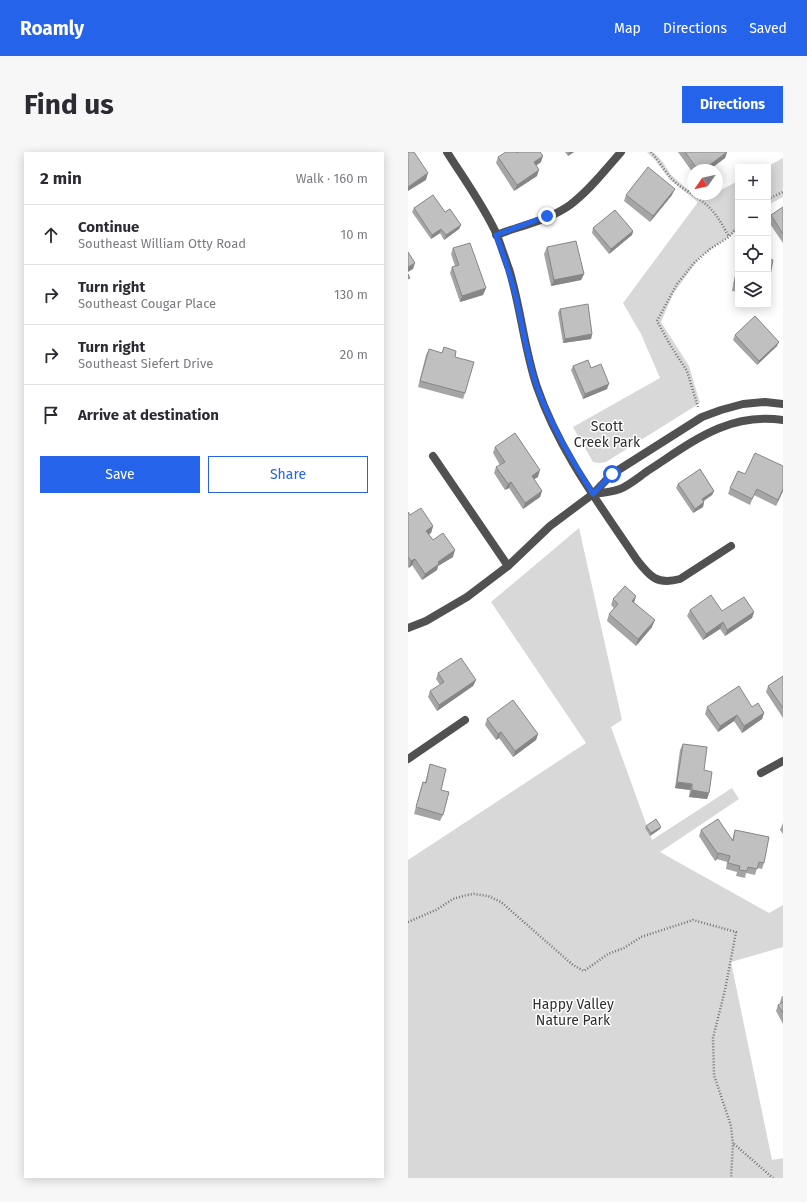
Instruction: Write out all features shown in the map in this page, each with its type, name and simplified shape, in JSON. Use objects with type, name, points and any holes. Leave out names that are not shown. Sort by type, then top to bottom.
[{"type":"street","points":[[447,152],[474,193],[496,235],[509,270],[529,359],[537,387],[549,418],[564,447],[593,494],[637,560],[646,572],[654,579],[665,582],[680,579],[731,546]]},
{"type":"street","points":[[496,235],[547,216],[569,205],[588,189],[621,152]]},
{"type":"street","points":[[408,628],[447,610],[468,597],[508,566],[550,526],[593,494],[612,474],[702,417],[742,404],[765,402],[783,404]]},
{"type":"street","points":[[593,494],[621,489],[707,433],[727,424],[750,419],[783,420]]},
{"type":"street","points":[[433,456],[508,566]]},
{"type":"street","points":[[408,759],[465,720]]},
{"type":"street","points":[[761,773],[783,761]]},
{"type":"path","points":[[651,152],[664,170],[678,184],[701,200],[720,218],[729,237]]},
{"type":"path","points":[[771,198],[783,192]]},
{"type":"path","points":[[698,407],[687,370],[669,343],[657,321],[677,284],[694,263],[710,249],[729,237],[735,230]]},
{"type":"path","points":[[408,922],[436,910],[453,899],[474,894],[488,896],[501,902],[573,965],[584,971],[608,954],[624,948],[641,937],[693,920],[736,932],[725,990],[713,1038],[714,1075],[731,1126],[733,1144],[731,1178]]},
{"type":"path","points":[[733,1144],[773,1178]]},
{"type":"green space","name":"Scott Creek Park","points":[[647,152],[653,152],[662,161],[671,175],[687,189],[687,193],[670,180]]},
{"type":"green space","points":[[783,158],[783,197],[771,203],[771,200],[771,164]]},
{"type":"green space","name":"Scott Creek Park","points":[[735,183],[735,232],[700,257],[673,294],[661,322],[689,366],[700,403],[606,462],[593,462],[573,427],[660,378],[641,334],[623,303],[698,202],[695,200],[723,200],[723,189]]},
{"type":"green space","name":"Happy Valley Nature Park","points":[[579,528],[622,720],[611,727],[652,840],[732,788],[739,799],[660,852],[769,913],[783,905],[783,947],[731,962],[772,1160],[783,1158],[783,1178],[408,1178],[408,860],[586,743],[491,602]]},
{"type":"building","points":[[408,152],[414,152],[428,173],[408,187]]},
{"type":"building","points":[[506,152],[540,152],[543,156],[534,162],[539,170],[517,185],[498,157]]},
{"type":"building","points":[[685,152],[727,152],[711,164],[694,164]]},
{"type":"building","points":[[648,167],[675,189],[653,216],[626,195]]},
{"type":"building","points":[[433,195],[445,212],[450,209],[461,225],[446,235],[441,229],[432,235],[414,208]]},
{"type":"building","points":[[783,207],[783,234],[771,215]]},
{"type":"building","points":[[615,210],[633,231],[611,249],[593,228]]},
{"type":"building","points":[[576,241],[584,274],[554,280],[547,247]]},
{"type":"building","points":[[470,243],[486,288],[462,296],[452,267],[459,265],[453,248]]},
{"type":"building","points":[[408,252],[415,263],[408,267]]},
{"type":"building","points":[[771,260],[773,260],[771,270]]},
{"type":"building","points":[[588,304],[592,334],[565,339],[560,309]]},
{"type":"building","points":[[755,316],[779,342],[759,361],[735,335]]},
{"type":"building","points":[[444,347],[456,351],[455,357],[474,362],[465,393],[420,381],[429,349],[442,353]]},
{"type":"building","points":[[588,360],[591,368],[601,364],[609,384],[585,394],[573,366]]},
{"type":"building","points":[[515,433],[540,470],[532,476],[542,491],[525,503],[511,482],[508,484],[496,467],[505,462],[495,447]]},
{"type":"building","points":[[755,453],[783,466],[783,489],[778,500],[757,489],[752,499],[730,488],[738,471],[745,474]]},
{"type":"building","points":[[700,469],[714,491],[702,499],[704,502],[695,509],[678,484]]},
{"type":"building","points":[[421,508],[433,526],[426,531],[433,540],[443,533],[455,550],[438,562],[439,564],[425,574],[415,559],[411,561],[408,557],[408,512],[410,515]]},
{"type":"building","points":[[625,586],[636,596],[632,601],[655,620],[638,639],[609,614],[618,604],[613,599]]},
{"type":"building","points":[[711,595],[722,611],[744,597],[754,612],[727,630],[723,622],[706,634],[690,610]]},
{"type":"building","points":[[461,658],[476,680],[439,705],[430,691],[444,682],[438,673]]},
{"type":"building","points":[[783,676],[783,708],[768,686]]},
{"type":"building","points":[[739,686],[752,707],[758,703],[764,713],[744,726],[737,715],[720,726],[707,707]]},
{"type":"building","points":[[513,700],[538,734],[515,751],[501,732],[498,734],[487,719]]},
{"type":"building","points":[[683,744],[707,747],[704,770],[712,772],[709,793],[692,790],[692,784],[677,782]]},
{"type":"building","points":[[430,764],[446,769],[441,790],[449,792],[443,815],[416,807],[423,782],[426,783]]},
{"type":"building","points":[[656,819],[661,827],[651,833],[646,826]]},
{"type":"building","points":[[718,819],[733,841],[735,830],[769,837],[764,863],[759,862],[757,869],[748,867],[747,871],[739,870],[740,866],[728,863],[730,856],[718,854],[701,830]]},
{"type":"building","points":[[783,1002],[783,1013],[778,1005]]},
{"type":"route","points":[[547,216],[496,235],[509,270],[529,359],[537,387],[549,418],[564,447],[593,494],[612,474]]}]
